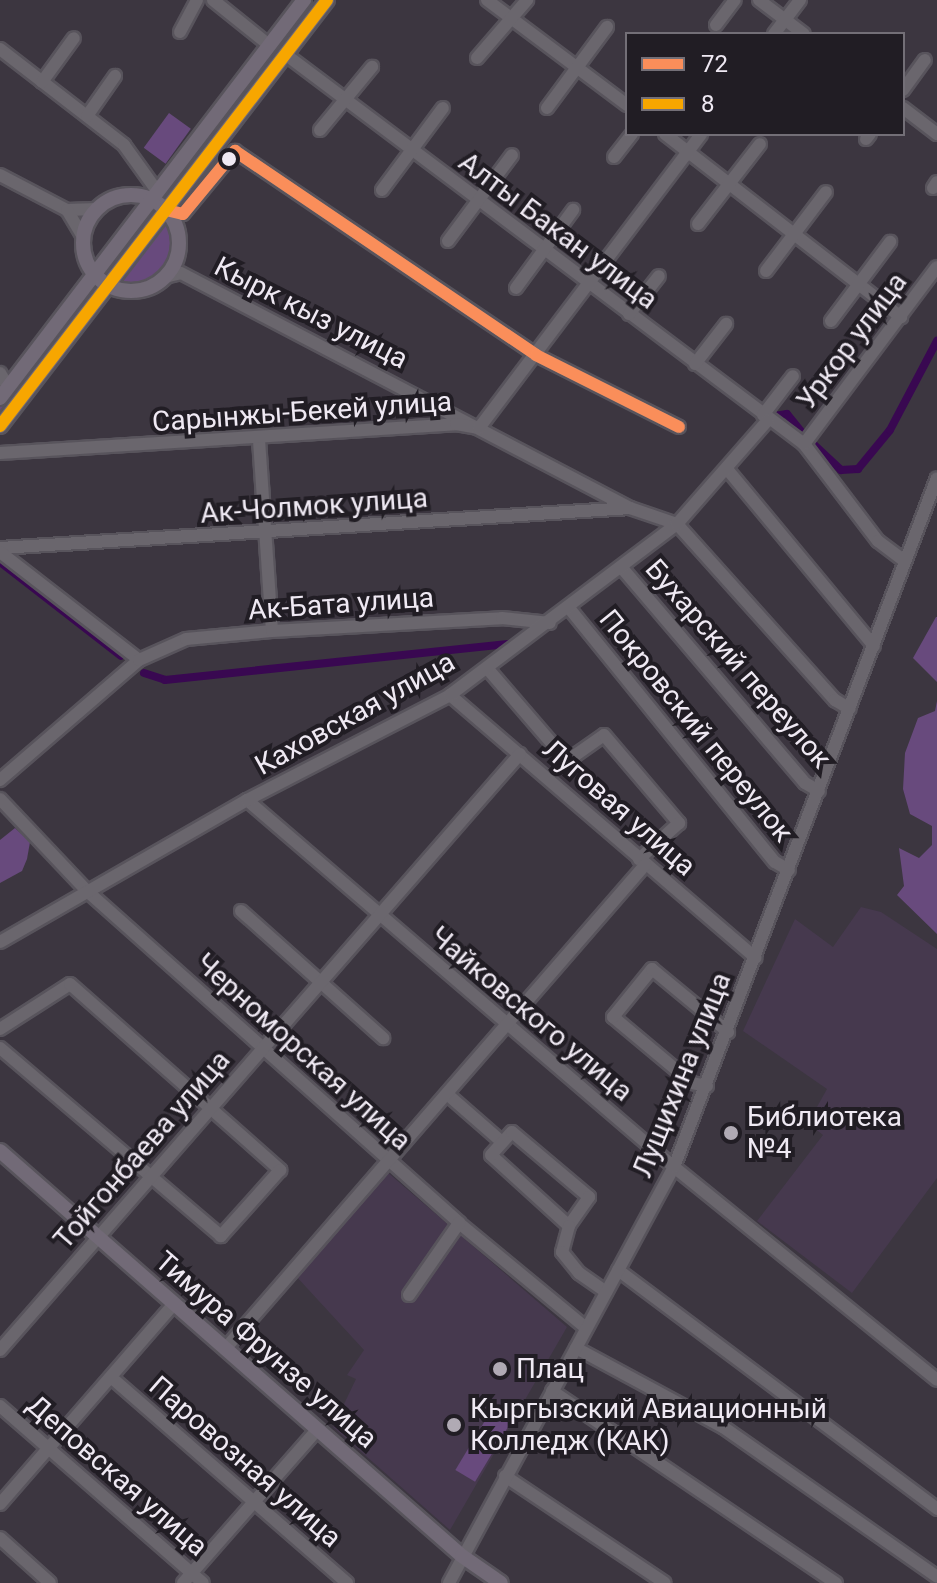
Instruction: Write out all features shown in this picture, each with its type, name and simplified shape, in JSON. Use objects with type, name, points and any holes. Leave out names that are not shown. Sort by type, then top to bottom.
[{"type":"main road","points":[[4,392],[304,0]]},
{"type":"main road","points":[[0,426],[327,0]]},
{"type":"main road","points":[[125,195],[154,195],[178,233],[179,266],[135,292],[107,286],[94,274],[85,257],[83,237],[97,209],[125,195]]},
{"type":"main road","name":"Тимура Фрунзе улица","points":[[0,1151],[462,1556],[501,1583]]},
{"type":"street","points":[[180,32],[197,0]]},
{"type":"street","points":[[213,0],[269,45]]},
{"type":"street","points":[[487,0],[625,103]]},
{"type":"street","points":[[477,58],[527,0]]},
{"type":"street","points":[[716,25],[735,0]]},
{"type":"street","points":[[759,0],[801,32]]},
{"type":"street","points":[[776,32],[800,0]]},
{"type":"street","points":[[547,108],[607,27]]},
{"type":"street","points":[[42,82],[74,38]]},
{"type":"street","points":[[0,49],[124,145],[154,195]]},
{"type":"street","name":"Алты Бакан улица","points":[[285,54],[804,444]]},
{"type":"street","points":[[905,87],[925,60]]},
{"type":"street","points":[[320,130],[372,67]]},
{"type":"street","points":[[87,116],[115,76]]},
{"type":"street","points":[[382,190],[443,108]]},
{"type":"street","points":[[905,110],[937,134]]},
{"type":"street","points":[[614,157],[630,136]]},
{"type":"street","points":[[668,136],[901,317]]},
{"type":"street","name":"Сарынжы-Бекей улица","points":[[0,453],[259,440],[456,424],[479,428],[699,136]]},
{"type":"street","points":[[698,224],[760,144]]},
{"type":"street","points":[[166,210],[183,214],[235,151],[536,355],[679,427]]},
{"type":"street","points":[[448,241],[476,199],[512,155]]},
{"type":"street","points":[[0,175],[67,210],[97,209]]},
{"type":"street","points":[[766,271],[826,192]]},
{"type":"street","points":[[67,210],[83,237]]},
{"type":"street","points":[[516,288],[573,210]]},
{"type":"street","points":[[831,321],[890,242]]},
{"type":"street","name":"Кырк кыз улица","points":[[179,266],[630,508],[677,524]]},
{"type":"street","name":"Уркор улица","points":[[804,444],[937,267]]},
{"type":"street","points":[[629,314],[659,276]]},
{"type":"street","points":[[695,364],[726,324]]},
{"type":"street","points":[[0,373],[4,392]]},
{"type":"street","name":"Каховская улица","points":[[0,942],[247,800],[450,695],[550,623],[677,524],[727,469],[793,376]]},
{"type":"street","points":[[259,440],[272,631]]},
{"type":"street","points":[[804,444],[878,541],[903,560]]},
{"type":"street","points":[[727,469],[874,646]]},
{"type":"street","name":"Лущихина улица","points":[[449,1583],[674,1167],[874,646],[903,560],[937,478]]},
{"type":"street","name":"Ак-Чолмок улица","points":[[0,550],[266,535],[630,508]]},
{"type":"street","points":[[677,524],[835,700],[850,709]]},
{"type":"street","points":[[0,550],[139,660],[0,780]]},
{"type":"street","name":"Бухарский переулок","points":[[622,568],[805,783],[819,791]]},
{"type":"street","name":"Покровский переулок","points":[[569,608],[775,862],[789,870]]},
{"type":"street","name":"Ак-Бата улица","points":[[139,660],[186,639],[272,631],[502,618],[550,623]]},
{"type":"street","points":[[487,668],[567,761]]},
{"type":"street","name":"Луговая улица","points":[[450,695],[756,958]]},
{"type":"street","points":[[225,1349],[507,1025],[642,862],[679,823],[604,735],[545,776]]},
{"type":"street","name":"Тойгонбаева улица","points":[[1,1345],[520,754]]},
{"type":"street","name":"Черноморская улица","points":[[0,799],[87,891],[459,1223],[586,1328]]},
{"type":"street","name":"Чайковского улица","points":[[247,800],[674,1167],[937,1380]]},
{"type":"street","points":[[241,911],[383,1038]]},
{"type":"street","points":[[707,1086],[692,1083],[613,1017],[652,969],[728,1032]]},
{"type":"street","points":[[0,1029],[70,984],[280,1170],[221,1236],[0,1048]]},
{"type":"street","points":[[447,1094],[502,1142]]},
{"type":"street","points":[[569,1226],[491,1155],[512,1132],[589,1197],[569,1226],[563,1256],[606,1292]]},
{"type":"street","points":[[409,1295],[459,1223]]},
{"type":"street","points":[[618,1270],[937,1509]]},
{"type":"street","points":[[0,1504],[174,1304]]},
{"type":"street","points":[[576,1348],[723,1427],[937,1577]]},
{"type":"street","name":"Паровозная улица","points":[[112,1378],[347,1583]]},
{"type":"street","points":[[552,1391],[836,1583]]},
{"type":"street","name":"Деповская улица","points":[[0,1406],[50,1448],[187,1578],[203,1583]]},
{"type":"street","points":[[187,1578],[317,1430]]},
{"type":"street","points":[[505,1476],[665,1583]]},
{"type":"street","points":[[0,1538],[50,1583]]},
{"type":"shaded area","points":[[169,113],[191,129],[166,164],[144,148]]},
{"type":"shaded area","points":[[166,221],[173,246],[164,270],[143,284],[118,284]]},
{"type":"shaded area","points":[[95,288],[98,291],[0,420],[0,407]]},
{"type":"shaded area","points":[[937,617],[937,682],[913,658]]},
{"type":"shaded area","points":[[937,701],[937,934],[897,895],[904,886],[899,848],[919,858],[932,845],[932,826],[910,814],[903,789],[905,753],[918,718],[935,711]]},
{"type":"shaded area","points":[[15,828],[30,842],[27,859],[22,871],[0,883],[0,840]]},
{"type":"shaded area","points":[[861,907],[881,912],[937,949],[937,1178],[852,1293],[757,1221],[823,1135],[808,1123],[827,1089],[743,1031],[795,919],[833,947]]},
{"type":"shaded area","points":[[386,1171],[567,1327],[450,1530],[333,1427],[356,1379],[347,1375],[364,1350],[295,1275]]},
{"type":"shaded area","points":[[495,1404],[515,1416],[475,1482],[455,1470]]},
{"type":"waterway","points":[[811,442],[841,470],[858,469],[890,430],[937,341]]},
{"type":"waterway","points":[[768,417],[787,414],[804,435]]},
{"type":"waterway","points":[[0,562],[121,656]]},
{"type":"waterway","points":[[144,673],[165,680],[516,643]]},
{"type":"transit line","name":"8","points":[[0,426],[327,0]]},
{"type":"transit line","name":"72","points":[[166,210],[183,214],[235,151],[536,355],[679,427]]},
{"type":"place","name":"Библиотека №4","points":[[731,1133]]},
{"type":"place","name":"Плац","points":[[500,1369]]},
{"type":"place","name":"Кыргызский Авиационный Колледж (КАК)","points":[[454,1425]]}]
